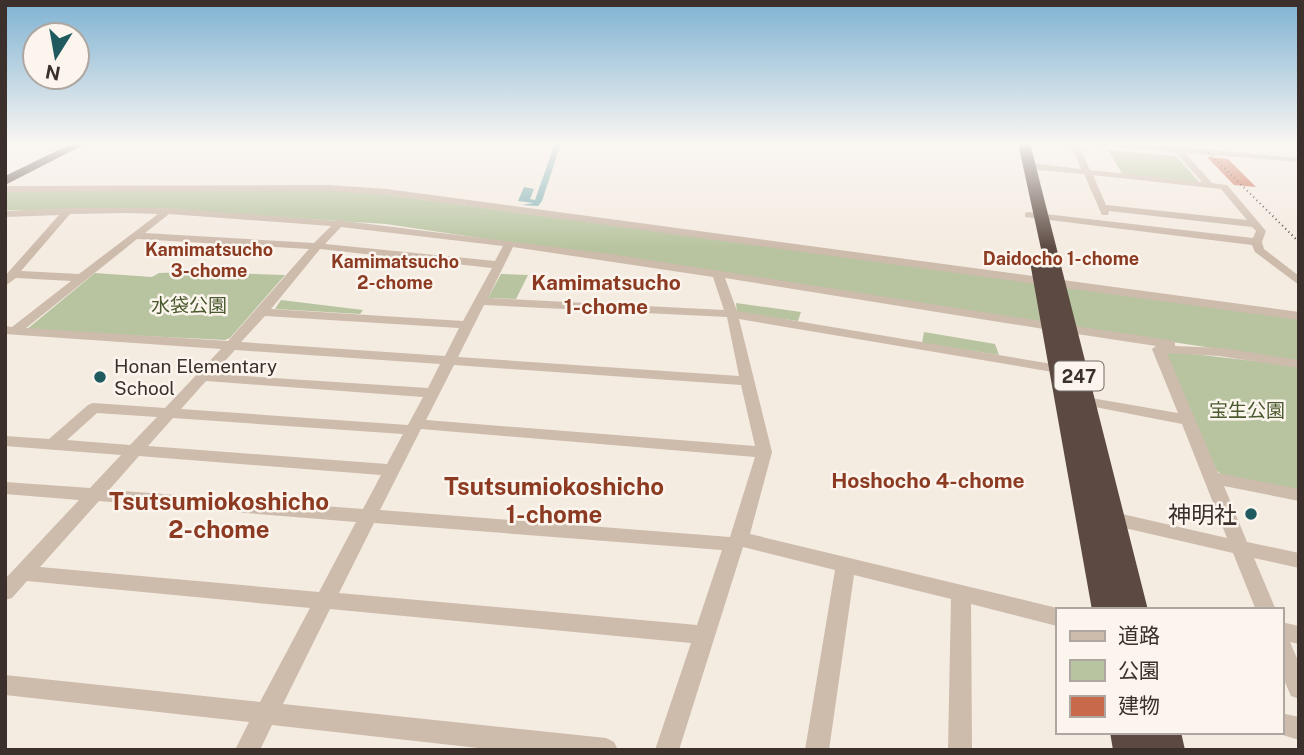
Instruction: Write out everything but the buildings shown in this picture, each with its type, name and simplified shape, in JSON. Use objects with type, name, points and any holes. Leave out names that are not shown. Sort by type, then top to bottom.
[{"type":"highway","name":"247","points":[[1024,178],[1059,328],[1085,401],[1133,608]]},
{"type":"highway","name":"247","points":[[1030,178],[1034,215]]},
{"type":"highway","name":"247","points":[[1059,328],[1059,369],[1107,608]]},
{"type":"street","points":[[1089,178],[1110,224]]},
{"type":"street","points":[[1145,178],[1224,187],[1261,231],[1261,238],[1257,242]]},
{"type":"street","points":[[1203,178],[1209,185]]},
{"type":"street","points":[[5,189],[329,188],[387,192],[1299,316]]},
{"type":"street","points":[[1102,207],[1254,224]]},
{"type":"street","points":[[11,272],[68,211]]},
{"type":"street","points":[[9,333],[167,211]]},
{"type":"street","points":[[5,214],[167,211],[340,222],[718,275],[1299,364]]},
{"type":"street","points":[[1034,215],[1257,242]]},
{"type":"street","points":[[5,592],[262,312],[340,222]]},
{"type":"street","points":[[135,236],[317,246],[498,265]]},
{"type":"street","points":[[1257,242],[1259,250],[1299,282]]},
{"type":"street","points":[[247,750],[509,245]]},
{"type":"street","points":[[11,272],[81,278]]},
{"type":"street","points":[[667,750],[703,635],[737,542],[764,452],[732,314],[718,275]]},
{"type":"street","points":[[482,301],[732,314],[1059,369]]},
{"type":"street","points":[[262,312],[469,325]]},
{"type":"street","points":[[9,333],[232,344],[749,380]]},
{"type":"street","points":[[1223,352],[1159,349],[1265,608]]},
{"type":"street","points":[[203,377],[433,393]]},
{"type":"street","points":[[1085,401],[1188,420]]},
{"type":"street","points":[[52,445],[93,408],[415,427],[764,452]]},
{"type":"street","points":[[5,441],[390,470]]},
{"type":"street","points":[[1212,478],[1299,495]]},
{"type":"street","points":[[5,488],[367,517],[737,542],[846,564],[1056,617]]},
{"type":"street","points":[[1087,513],[1299,561]]},
{"type":"street","points":[[817,750],[846,564]]},
{"type":"street","points":[[23,573],[703,635]]},
{"type":"street","points":[[960,750],[961,592]]},
{"type":"street","points":[[1283,651],[1299,689]]},
{"type":"street","points":[[5,685],[606,750]]},
{"type":"green space","points":[[1158,178],[1196,178],[1199,182]]},
{"type":"green space","points":[[5,191],[359,191],[1299,318],[1299,361],[386,224],[171,210],[5,210]]},
{"type":"green space","name":"水袋公園","points":[[95,273],[152,277],[159,273],[285,275],[230,338],[225,340],[26,330]]},
{"type":"green space","points":[[501,274],[528,275],[516,299],[488,298]]},
{"type":"green space","points":[[281,300],[363,310],[360,314],[275,309]]},
{"type":"green space","points":[[736,303],[801,312],[798,321],[737,313]]},
{"type":"green space","points":[[924,332],[995,344],[999,355],[922,343]]},
{"type":"green space","name":"宝生公園","points":[[1165,351],[1299,366],[1299,492],[1224,477],[1216,470]]},
{"type":"water","points":[[543,178],[549,178],[538,206],[522,205],[534,203],[518,201],[524,187],[534,189],[530,199],[535,200]]},
{"type":"railway","points":[[1235,178],[1299,242]]},
{"type":"place","name":"Honan Elementary School","points":[[100,377]]},
{"type":"place","name":"神明社","points":[[1251,514]]},
{"type":"district","name":"Daidocho 1-chome","points":[[1061,258]]},
{"type":"district","name":"Kamimatsucho 3-chome","points":[[209,259]]},
{"type":"district","name":"Kamimatsucho 2-chome","points":[[395,271]]},
{"type":"district","name":"Kamimatsucho 1-chome","points":[[606,294]]},
{"type":"district","name":"Hoshocho 4-chome","points":[[928,480]]},
{"type":"district","name":"Tsutsumiokoshicho 1-chome","points":[[554,500]]},
{"type":"district","name":"Tsutsumiokoshicho 2-chome","points":[[219,515]]}]
